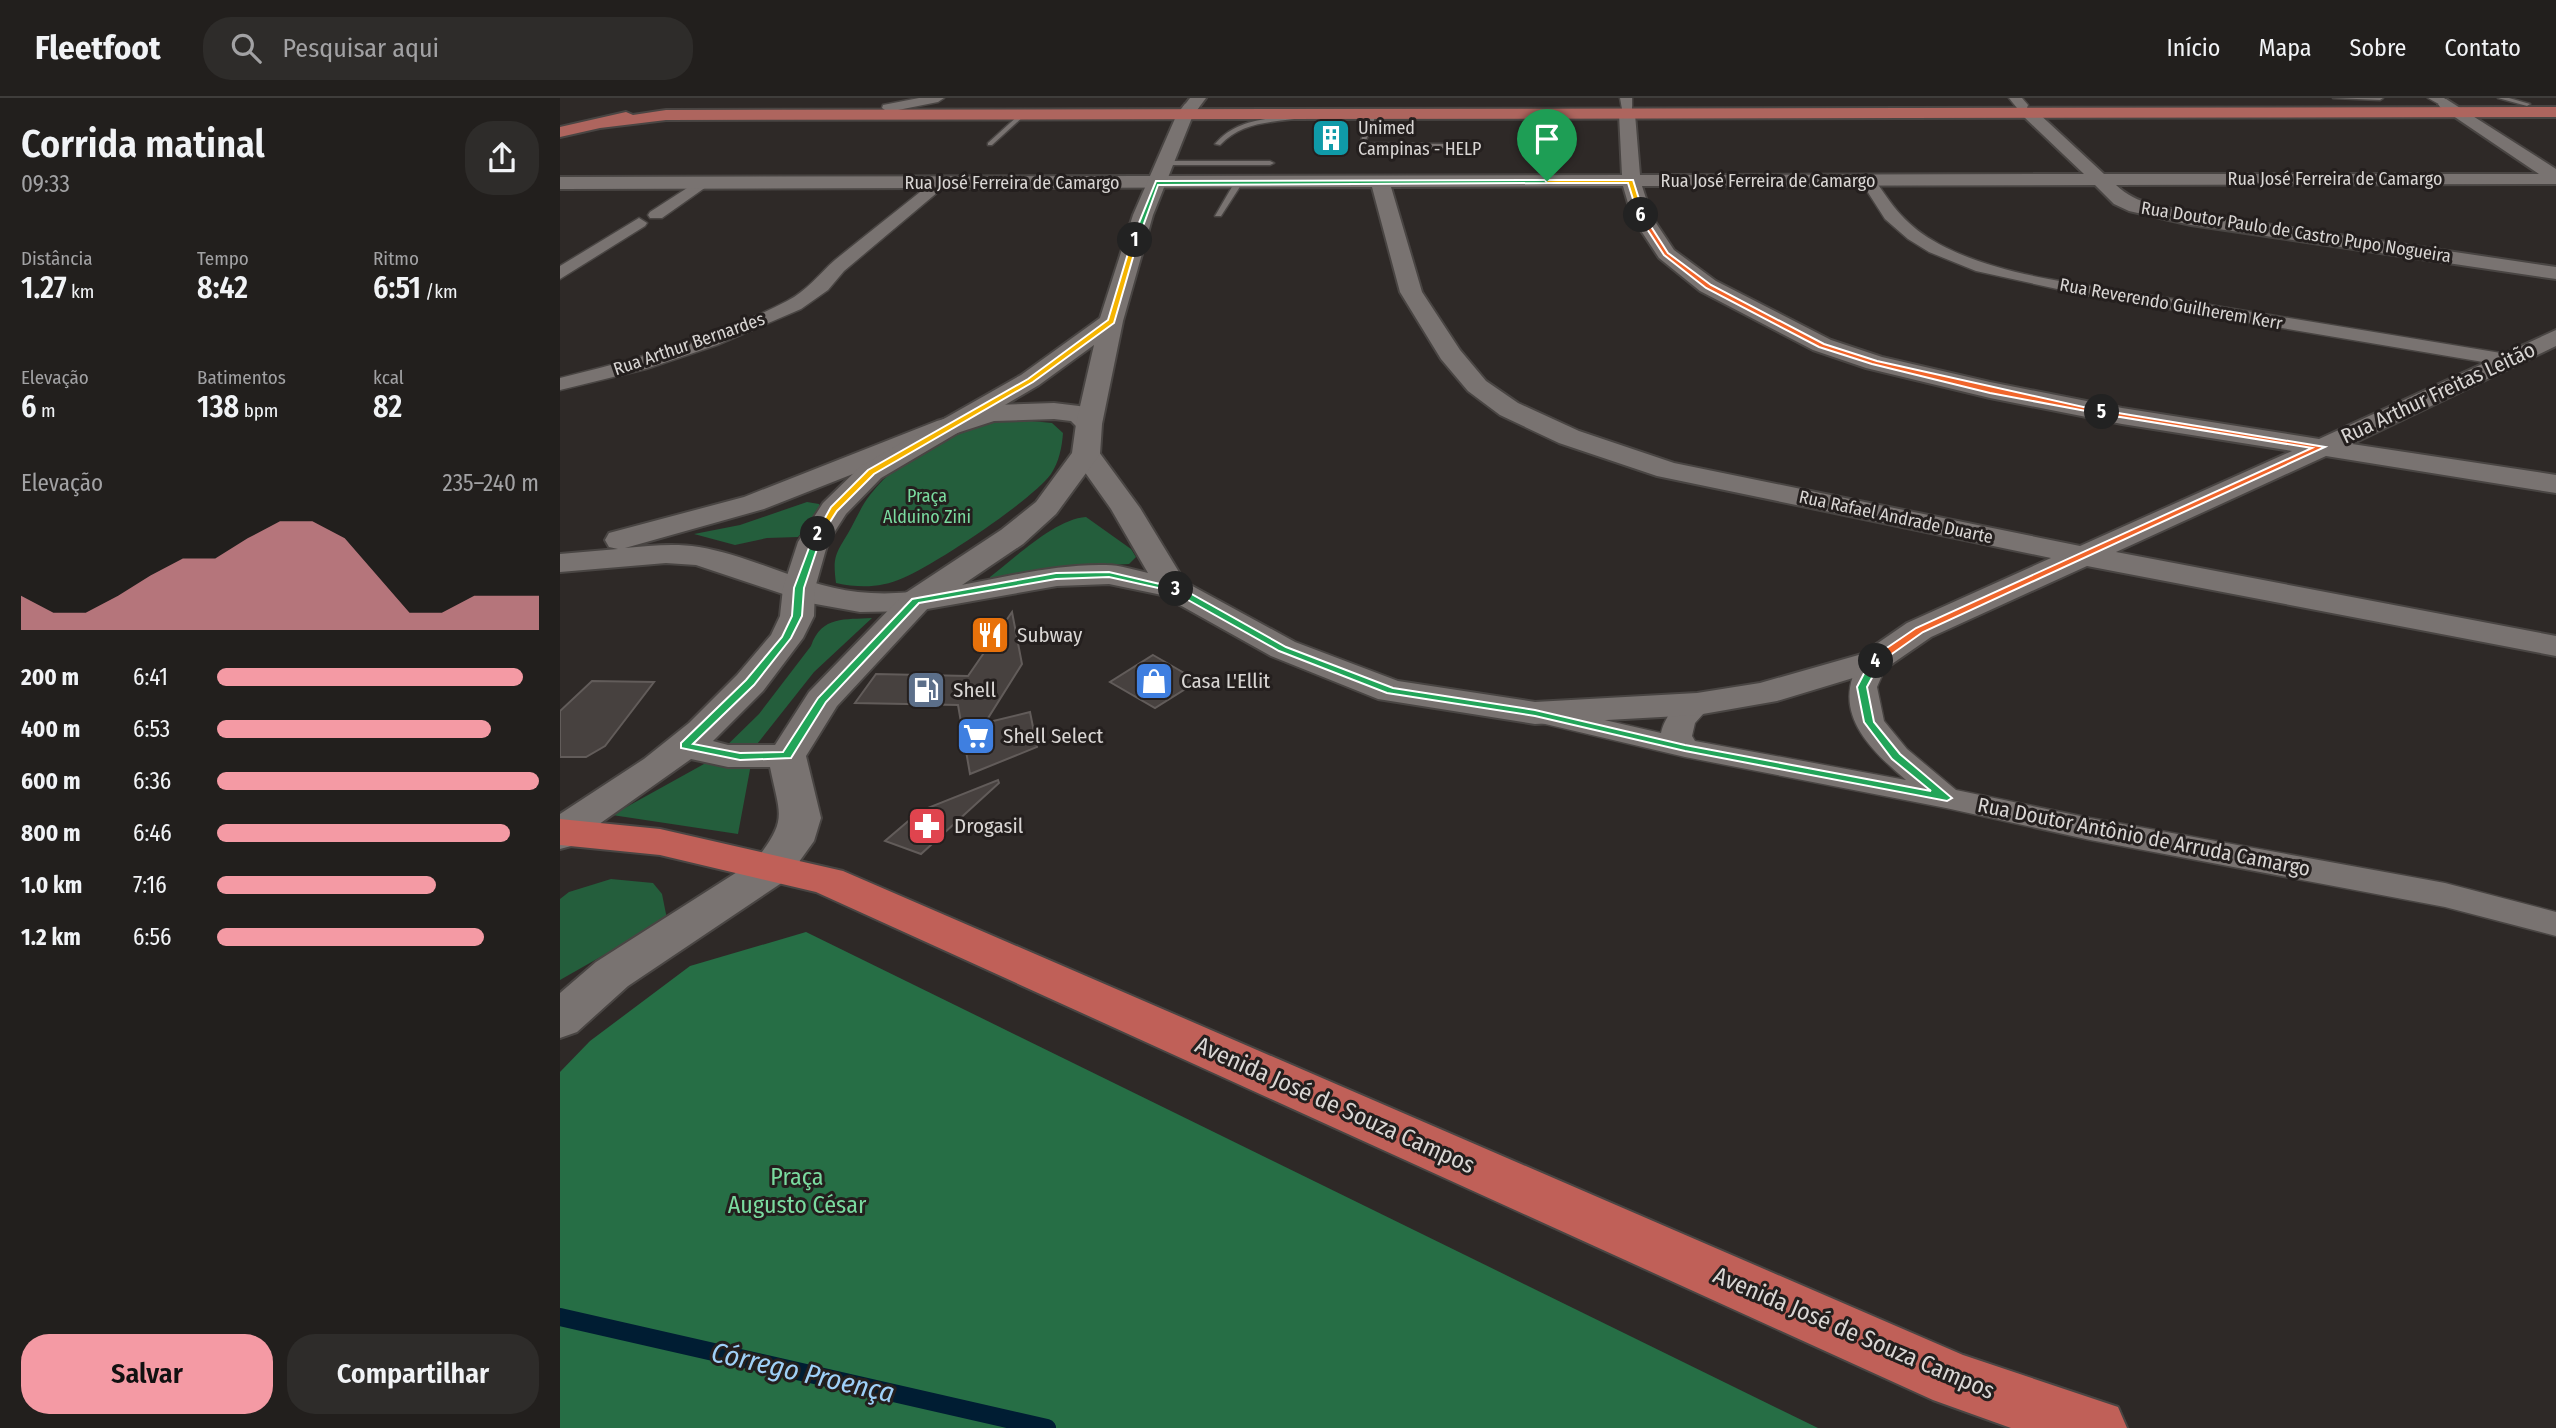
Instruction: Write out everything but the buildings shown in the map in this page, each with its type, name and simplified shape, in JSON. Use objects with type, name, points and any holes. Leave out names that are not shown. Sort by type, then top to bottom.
[{"type":"highway","name":"Avenida José de Souza Campos","points":[[560,833],[660,842],[840,886],[1954,1380],[2096,1428]]},
{"type":"main road","points":[[604,124],[622,118],[642,104],[888,108],[943,105],[1022,115],[1050,111]]},
{"type":"main road","points":[[1314,111],[1627,106],[1771,110],[2022,105],[2275,108],[2556,104]]},
{"type":"main road","points":[[560,132],[666,116],[943,105],[1050,111],[1191,106],[1373,115],[1431,111]]},
{"type":"main road","points":[[2446,105],[2556,112]]},
{"type":"street","name":"Rua Doutor Paulo de Castro Pupo Nogueira","points":[[2022,105],[2121,200],[2163,214],[2556,273]]},
{"type":"street","points":[[2446,105],[2556,178]]},
{"type":"street","points":[[560,1020],[612,974],[771,870],[793,841],[801,818],[787,756],[822,700],[916,601],[1012,537],[1046,508],[1088,439],[1111,321],[1143,215],[1191,106]]},
{"type":"street","points":[[1627,106],[1631,182],[1642,217],[1666,254],[1708,286],[1822,345],[1875,363],[1990,390],[2122,416],[2556,484]]},
{"type":"street","name":"Rua José Ferreira de Camargo","points":[[560,183],[2556,178]]},
{"type":"street","name":"Rua Reverendo Guilherem Kerr","points":[[1868,180],[1895,220],[1925,241],[1957,258],[2012,275],[2080,289],[2507,360]]},
{"type":"street","name":"Rua Rafael Andrade Duarte","points":[[1380,181],[1411,292],[1450,354],[1477,386],[1509,410],[1569,437],[1667,470],[2080,555],[2556,646]]},
{"type":"street","name":"Rua Arthur Bernardes","points":[[560,384],[639,365],[710,341],[794,305],[822,286],[838,267],[940,183]]},
{"type":"street","points":[[656,215],[701,184]]},
{"type":"street","points":[[560,274],[639,223]]},
{"type":"street","points":[[560,833],[620,795],[685,746],[750,683],[786,638],[797,616],[799,588],[813,542],[834,509],[871,472],[1030,380],[1111,321]]},
{"type":"street","name":"Rua Arthur Freitas Leitão","points":[[1535,713],[1697,704],[1764,692],[1874,662],[1919,630],[2556,337]]},
{"type":"street","points":[[560,555],[685,524],[754,503],[947,426],[992,413],[1033,411],[1079,414],[1088,439],[1125,508],[1173,588]]},
{"type":"street","name":"Rua Doutor Antônio de Arruda Camargo","points":[[560,563],[666,554],[698,556],[748,569],[835,600],[916,601],[1056,576],[1109,574],[1173,588],[1283,649],[1391,691],[1535,713],[1685,748],[1947,798],[2090,829],[2445,895],[2556,924]]},
{"type":"street","points":[[1874,662],[1862,687],[1869,722],[1896,757],[1947,798]]},
{"type":"street","points":[[1685,748],[1677,742],[1675,731],[1684,716],[1697,704]]},
{"type":"street","points":[[685,746],[740,757],[787,756]]},
{"type":"lane","points":[[2336,98],[2380,98]]},
{"type":"lane","points":[[2501,98],[2527,104]]},
{"type":"lane","points":[[1219,144],[1225,134],[1244,126],[1314,111]]},
{"type":"lane","points":[[990,144],[1022,115]]},
{"type":"lane","points":[[1373,115],[1361,145],[1443,146]]},
{"type":"lane","points":[[1166,163],[1270,163]]},
{"type":"lane","points":[[1218,214],[1240,182]]},
{"type":"green space","name":"Praça Alduino Zini","points":[[1011,419],[1052,423],[1063,433],[1056,464],[1040,486],[982,531],[918,571],[886,584],[853,586],[836,583],[835,559],[839,549],[864,503],[883,480],[899,466],[933,445],[972,429]]},
{"type":"green space","points":[[807,502],[819,504],[821,510],[798,537],[767,538],[735,545],[694,534],[740,525]]},
{"type":"green space","points":[[1086,517],[1131,549],[1136,557],[1129,564],[1075,567],[990,585],[990,577],[1036,541],[1061,525]]},
{"type":"green space","points":[[872,618],[814,672],[754,748],[738,834],[612,815],[713,759],[759,714],[821,629],[836,621]]},
{"type":"green space","points":[[611,879],[653,883],[662,894],[667,919],[560,980],[560,899],[569,892]]},
{"type":"green space","name":"Praça Augusto César","points":[[806,932],[1818,1428],[560,1428],[560,1072],[590,1041],[690,966]]},
{"type":"waterway","name":"Córrego Proença","points":[[560,1317],[1047,1428]]},
{"type":"place","name":"Unimed Campinas - HELP","points":[[1331,138]]},
{"type":"place","name":"Subway","points":[[990,635]]},
{"type":"place","name":"Casa L'Ellit","points":[[1154,681]]},
{"type":"place","name":"Shell","points":[[926,690]]},
{"type":"place","name":"Shell Select","points":[[976,736]]},
{"type":"place","name":"Drogasil","points":[[927,826]]},
{"type":"route","points":[[1547,181],[1631,182],[1642,217],[1666,254],[1708,286],[1822,345],[1875,363],[1990,390],[2122,416],[2321,447],[1919,630],[1874,662],[1862,687],[1869,722],[1896,757],[1947,798],[1685,748],[1535,713],[1391,691],[1283,649],[1173,588],[1109,574],[1056,576],[916,601],[822,700],[787,756],[740,757],[685,746],[750,683],[786,638],[797,616],[799,588],[813,542],[834,509],[851,490],[871,472],[907,449],[1030,380],[1068,355],[1111,321],[1143,215],[1156,183],[1547,181]]}]
